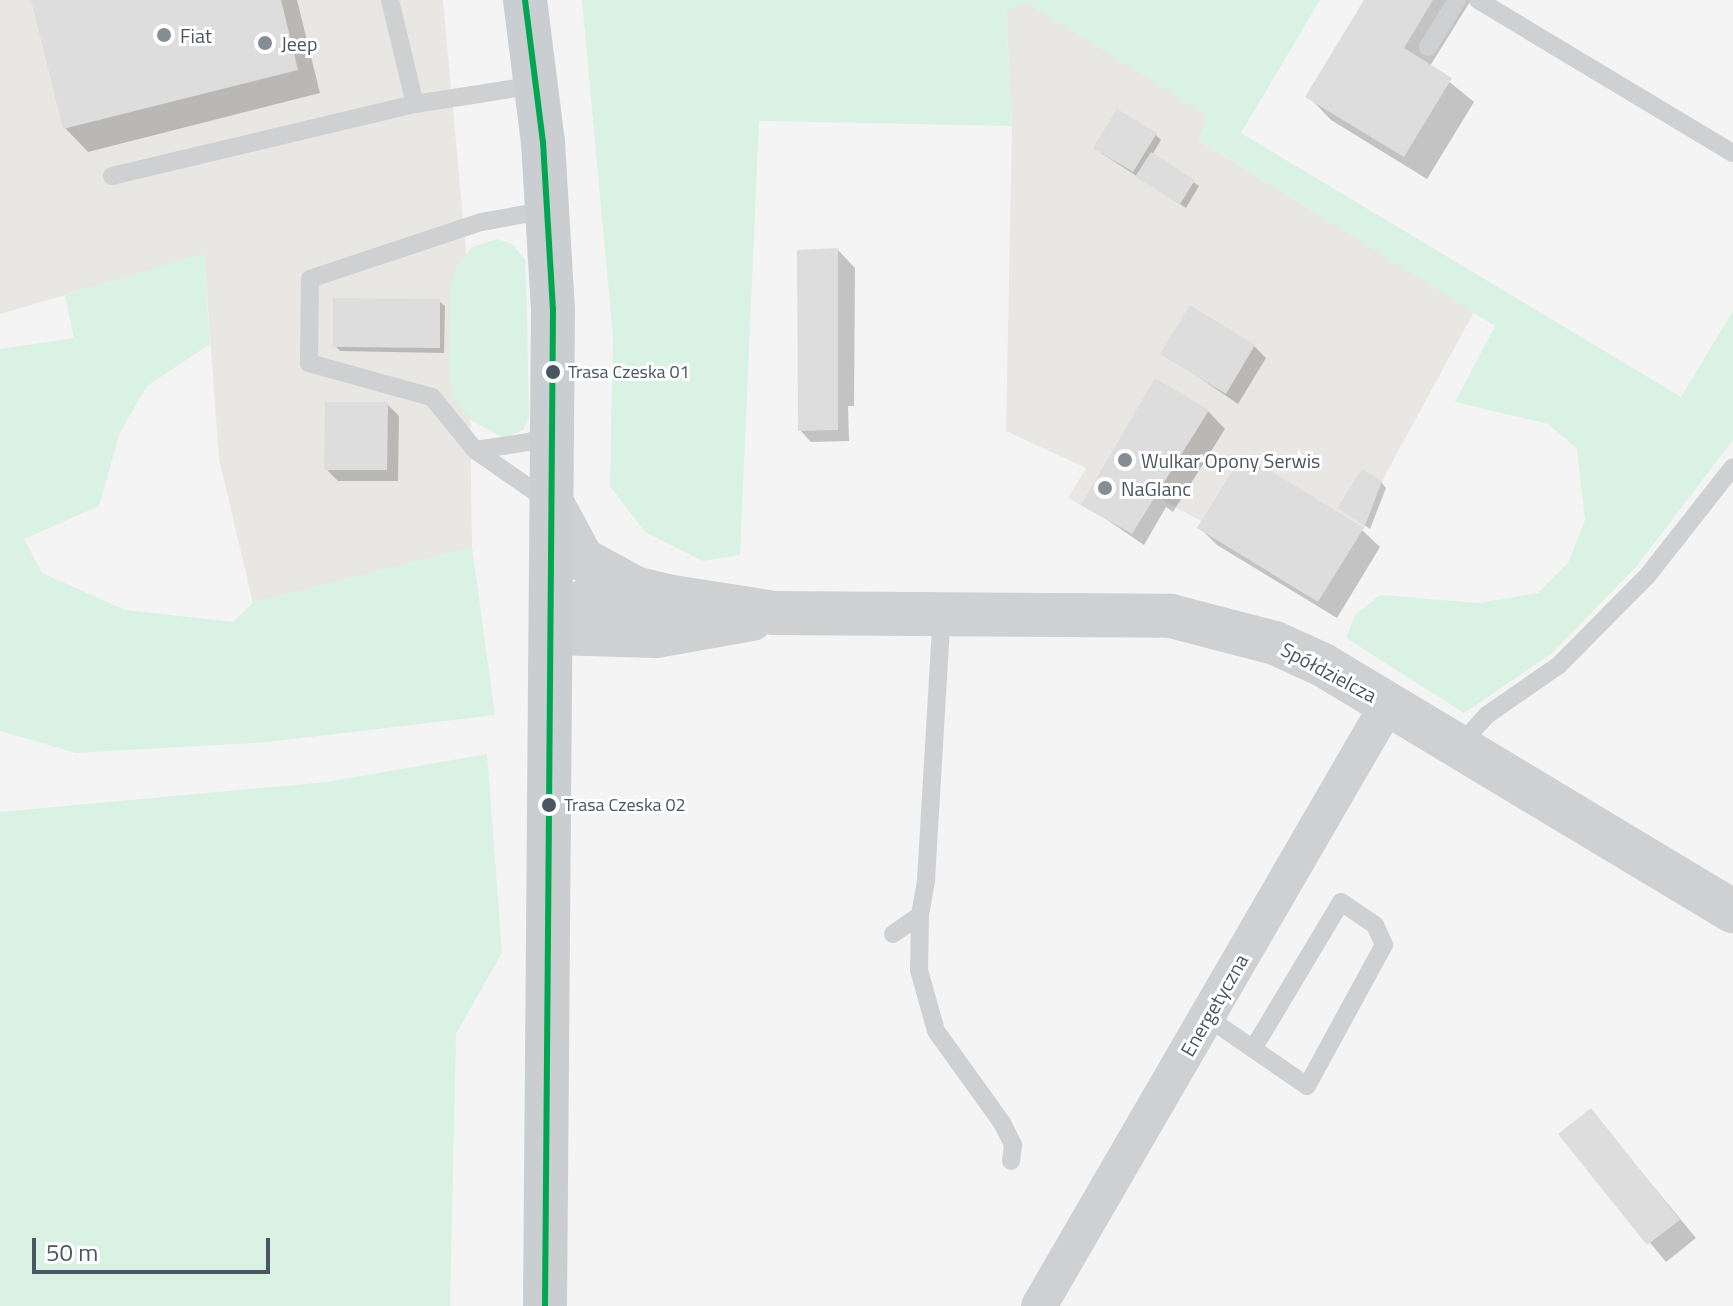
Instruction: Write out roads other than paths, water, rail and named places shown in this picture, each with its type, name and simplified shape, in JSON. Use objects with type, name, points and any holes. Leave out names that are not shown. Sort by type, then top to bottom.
[{"type":"main road","name":"Spółdzielcza","points":[[525,0],[537,85],[548,210],[553,432],[552,633]]},
{"type":"main road","points":[[545,1306],[552,633]]},
{"type":"street","name":"Spółdzielcza","points":[[553,505],[582,559],[635,588],[666,596],[774,613],[1171,616],[1275,643],[1388,704],[1733,911]]},
{"type":"street","name":"Spółdzielcza","points":[[552,633],[563,616],[583,602],[666,596]]},
{"type":"street","name":"Spółdzielcza","points":[[552,633],[656,636],[774,613]]},
{"type":"street","name":"Energetyczna","points":[[1039,1306],[1388,704]]},
{"type":"lane","points":[[390,0],[415,104]]},
{"type":"lane","points":[[1428,47],[1457,0]]},
{"type":"lane","points":[[1478,0],[1733,153]]},
{"type":"lane","points":[[112,176],[415,104],[537,85]]},
{"type":"lane","points":[[548,210],[481,222],[310,279],[309,363],[432,397],[475,450],[553,505]]},
{"type":"lane","points":[[475,450],[529,442],[553,432]]},
{"type":"lane","points":[[1458,746],[1487,715],[1559,665],[1648,575],[1733,467]]},
{"type":"lane","points":[[942,612],[920,915],[919,970],[931,1018],[954,1059],[1002,1123],[1013,1145],[1011,1161]]},
{"type":"lane","points":[[1207,1017],[1253,1049],[1307,1086],[1384,945],[1375,925],[1341,902],[1253,1049]]},
{"type":"lane","points":[[893,934],[920,915]]},
{"type":"place","name":"Fiat","points":[[164,35]]},
{"type":"place","name":"Jeep","points":[[265,43]]},
{"type":"place","name":"Trasa Czeska 01","points":[[553,372]]},
{"type":"place","name":"Wulkar Opony Serwis","points":[[1125,460]]},
{"type":"place","name":"NaGlanc","points":[[1105,488]]},
{"type":"place","name":"Trasa Czeska 02","points":[[549,805]]}]
